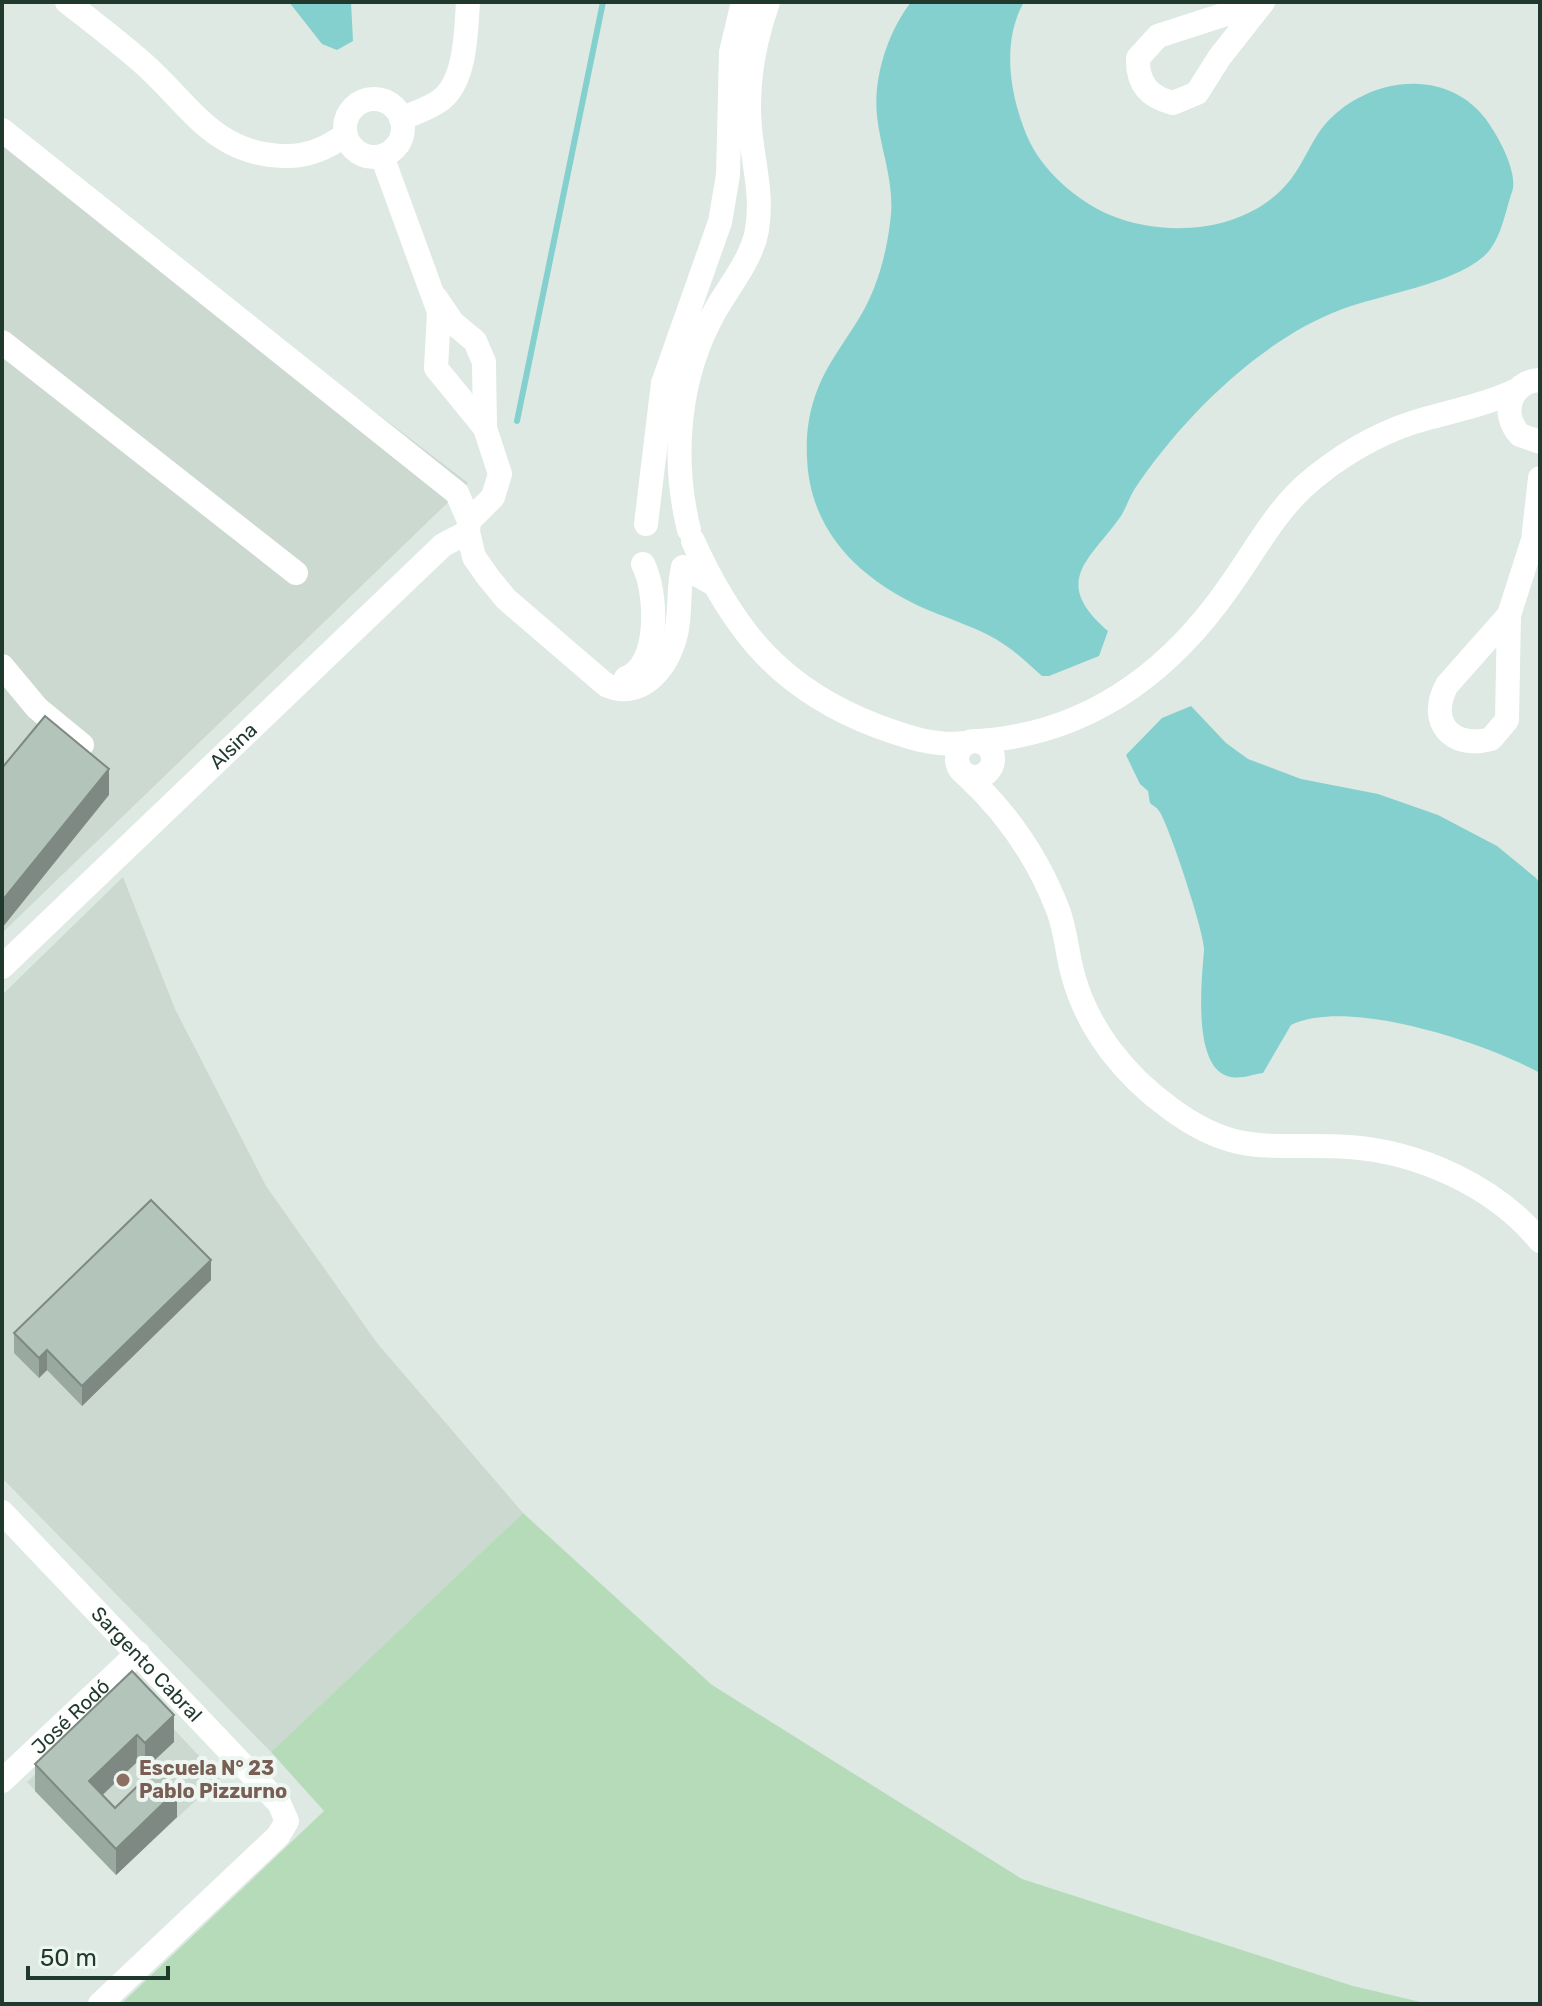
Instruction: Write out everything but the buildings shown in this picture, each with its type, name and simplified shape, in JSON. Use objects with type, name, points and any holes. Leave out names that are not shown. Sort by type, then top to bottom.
[{"type":"street","points":[[67,2],[145,65],[213,133],[248,153],[299,157],[329,147],[345,135]]},
{"type":"street","points":[[401,119],[443,99],[454,81],[465,43],[468,2]]},
{"type":"street","points":[[2,130],[457,493],[474,557],[506,599],[578,656],[623,679],[644,664],[652,625],[652,582],[643,564],[637,539],[646,524],[663,383],[671,354],[712,254],[728,175],[728,83],[743,2]]},
{"type":"street","points":[[578,656],[591,673],[620,691],[631,691],[648,681],[674,641],[683,567],[693,550],[679,443],[686,389],[701,339],[756,235],[760,199],[750,131],[749,88],[768,2]]},
{"type":"street","points":[[1263,2],[1219,58],[1197,93],[1173,103],[1159,100],[1148,92],[1141,80],[1138,58],[1145,46],[1158,36],[1263,2]]},
{"type":"street","points":[[370,100],[389,104],[401,119],[401,137],[390,152],[382,156],[372,157],[355,151],[345,135],[347,116],[353,108],[370,100]]},
{"type":"street","points":[[382,156],[439,312],[436,368],[485,428]]},
{"type":"street","points":[[728,175],[758,175]]},
{"type":"street","points":[[712,254],[739,271]]},
{"type":"street","points":[[433,292],[442,310],[481,350],[485,428]]},
{"type":"street","points":[[2,342],[296,573]]},
{"type":"street","points":[[646,524],[669,517],[691,535],[727,609],[759,651],[801,687],[854,717],[976,758],[1020,737],[1090,713],[1119,699],[1158,670],[1179,650],[1229,587],[1270,523],[1312,479],[1339,459],[1406,426],[1458,412],[1530,382]]},
{"type":"street","points":[[1530,382],[1508,410],[1527,436],[1540,467]]},
{"type":"street","points":[[1458,412],[1480,412],[1527,436]]},
{"type":"street","name":"Alsina","points":[[2,967],[443,545],[468,526],[498,488],[500,474],[485,428]]},
{"type":"street","points":[[1509,615],[1439,698],[1440,719],[1455,737],[1465,742],[1491,739],[1502,730],[1507,720],[1509,615],[1533,540],[1540,478]]},
{"type":"street","points":[[643,564],[658,573],[683,567],[712,583]]},
{"type":"street","points":[[2,666],[37,708],[82,745]]},
{"type":"street","points":[[976,758],[994,802],[1016,830],[1048,885],[1060,915],[1073,976],[1097,1031],[1126,1071],[1158,1099],[1191,1123],[1240,1144],[1257,1147],[1352,1147],[1427,1164],[1476,1187],[1540,1241]]},
{"type":"street","name":"Sargento Cabral","points":[[2,1512],[279,1803],[287,1821],[278,1836],[100,2004]]},
{"type":"street","name":"José Rodó","points":[[2,1781],[138,1653]]},
{"type":"shaded area","points":[[2,126],[468,483],[2,933]]},
{"type":"shaded area","points":[[123,877],[175,1009],[266,1186],[377,1343],[523,1513],[271,1752],[2,1478],[2,995]]},
{"type":"shaded area","name":"Escuela N° 23 Pablo Pizzurno","points":[[131,1684],[220,1778],[116,1875],[27,1782]]},
{"type":"green space","points":[[523,1513],[712,1685],[1022,1879],[1353,1986],[1429,2004],[121,2004],[324,1811],[271,1752]]},
{"type":"water","points":[[289,2],[351,2],[353,41],[337,50],[322,44]]},
{"type":"water","points":[[911,2],[1024,2],[1012,34],[1010,69],[1016,104],[1033,149],[1061,183],[1085,202],[1133,223],[1157,227],[1207,226],[1254,210],[1274,197],[1291,179],[1331,118],[1350,103],[1394,85],[1439,87],[1460,96],[1478,110],[1493,130],[1505,151],[1513,177],[1502,226],[1483,257],[1453,275],[1357,304],[1310,323],[1252,362],[1198,410],[1153,463],[1121,516],[1081,571],[1078,584],[1081,598],[1108,631],[1099,656],[1049,676],[1042,676],[996,639],[906,599],[866,573],[848,557],[834,538],[813,496],[807,449],[814,398],[826,370],[870,298],[886,248],[891,195],[877,116],[877,86],[889,41]]},
{"type":"water","points":[[1191,706],[1226,743],[1248,759],[1301,779],[1378,794],[1438,815],[1497,846],[1536,878],[1540,884],[1540,1073],[1452,1037],[1417,1027],[1347,1016],[1316,1018],[1291,1025],[1263,1073],[1232,1077],[1216,1068],[1208,1055],[1204,1038],[1201,999],[1204,950],[1199,924],[1164,820],[1150,803],[1148,791],[1140,784],[1126,755],[1162,718]]},
{"type":"waterway","points":[[517,421],[603,2]]},
{"type":"place","name":"Escuela N° 23 Pablo Pizzurno","points":[[123,1780]]}]
